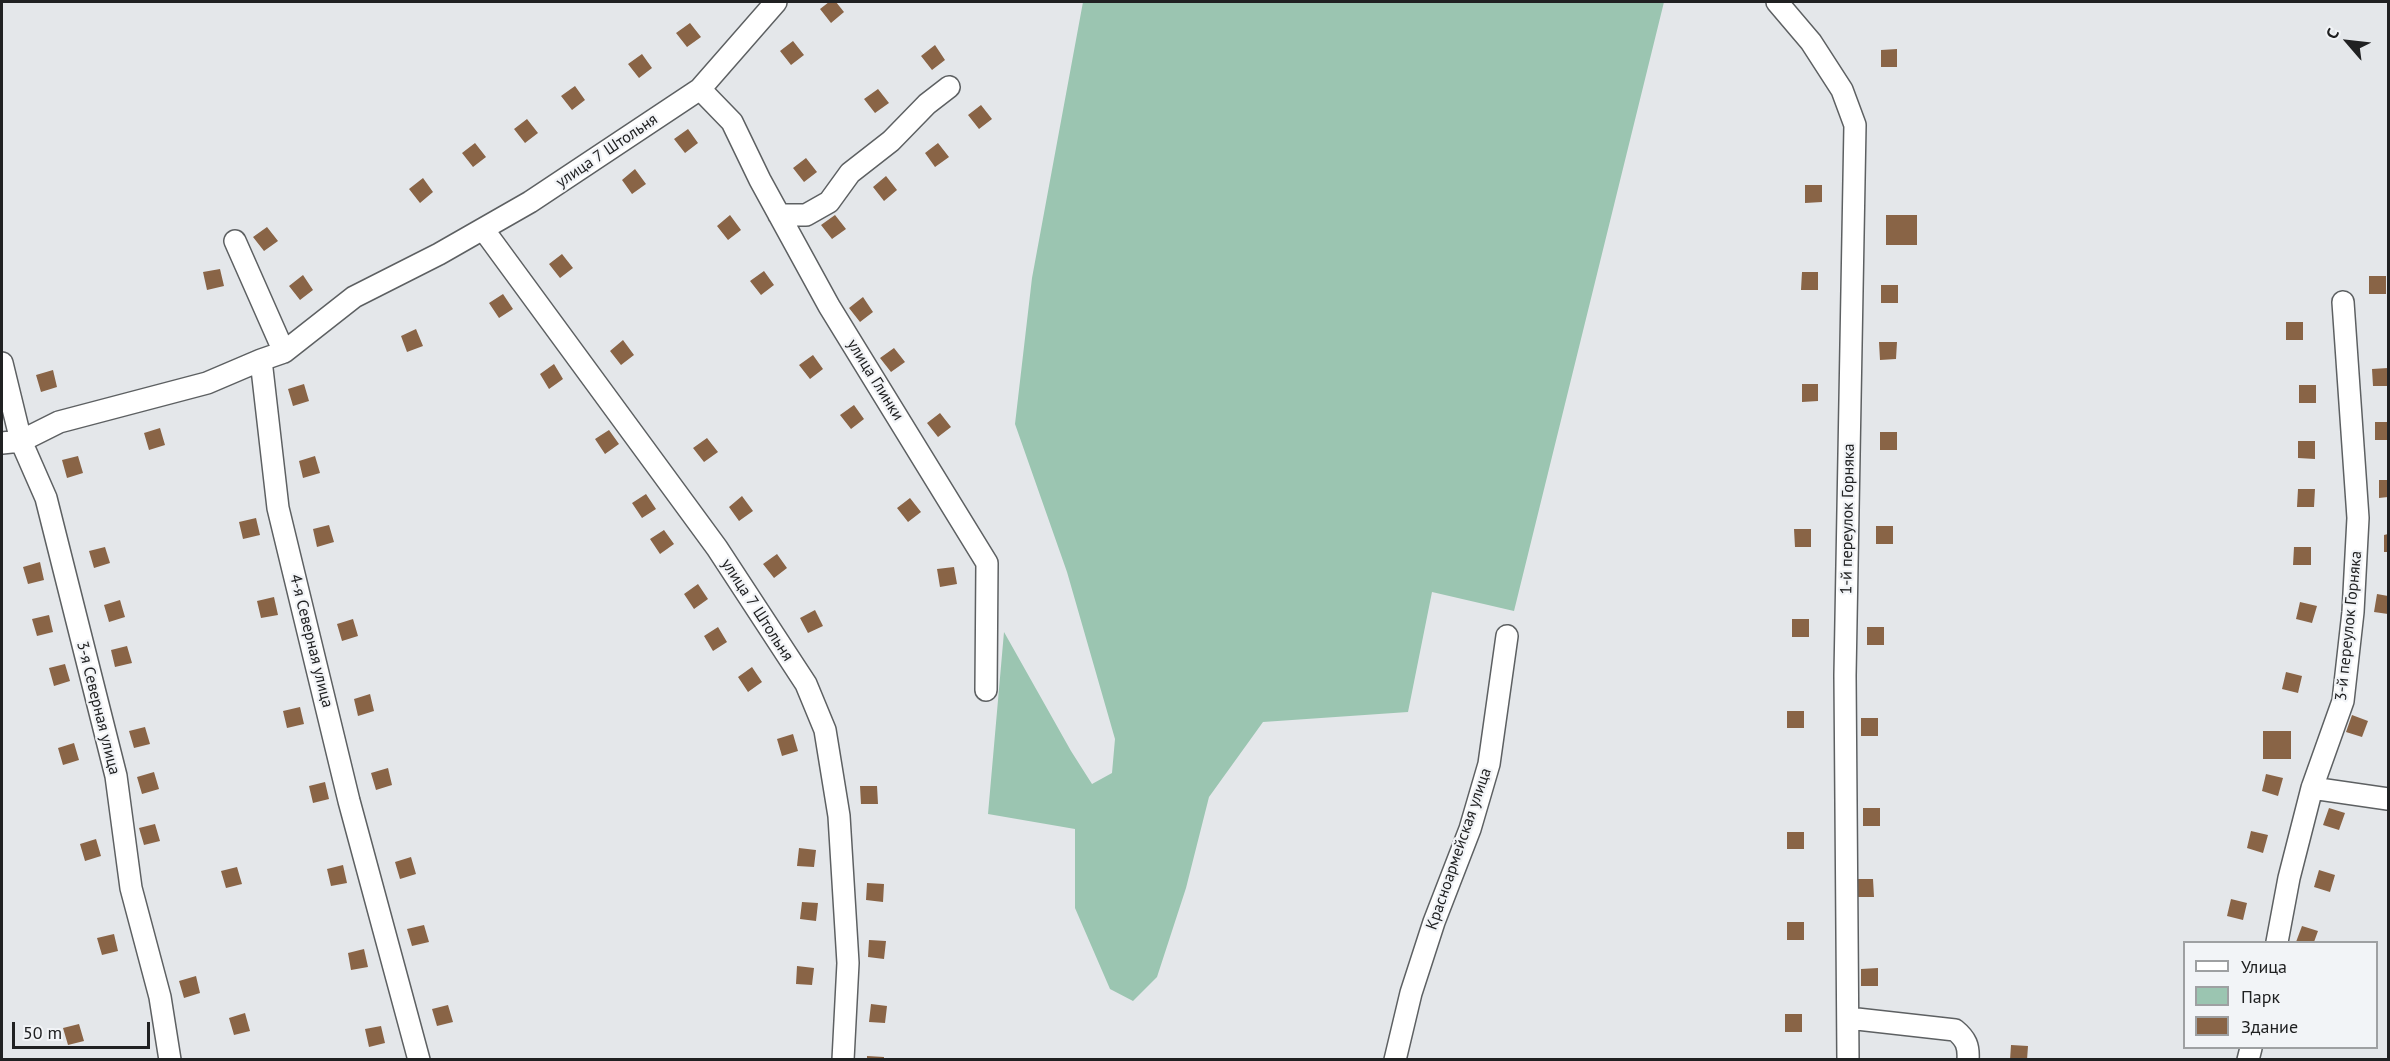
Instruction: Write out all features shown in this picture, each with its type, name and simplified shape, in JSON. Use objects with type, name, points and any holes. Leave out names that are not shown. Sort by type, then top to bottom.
[{"type":"street","name":"улица 7 Штольня","points":[[284,352],[354,297],[530,202],[700,89],[776,2]]},
{"type":"street","name":"1-й переулок Горняка","points":[[1777,2],[1811,42],[1842,90],[1855,124],[1845,675],[1848,1059]]},
{"type":"street","points":[[779,214],[806,215],[829,202],[850,173],[891,141],[927,104],[949,87]]},
{"type":"street","name":"улица Глинки","points":[[700,89],[732,122],[829,306],[987,563],[987,690]]},
{"type":"street","name":"улица 7 Штольня","points":[[483,229],[717,548],[806,684],[825,730],[839,816],[848,963],[843,1059]]},
{"type":"street","points":[[11,442],[59,422],[207,383],[284,352],[235,241]]},
{"type":"street","name":"3-й переулок Горняка","points":[[2277,941],[2289,878],[2312,788],[2343,701],[2353,612],[2358,518],[2343,302]]},
{"type":"street","name":"4-я Северная улица","points":[[261,360],[279,508],[349,801],[419,1059]]},
{"type":"street","name":"3-я Северная улица","points":[[2,363],[11,442],[46,498],[116,776],[131,888],[160,997],[170,1059]]},
{"type":"street","name":"Красноармейская улица","points":[[1395,1059],[1411,993],[1431,932],[1470,829],[1489,764],[1507,636]]},
{"type":"street","points":[[2312,788],[2388,799]]},
{"type":"street","points":[[1848,1017],[1955,1030],[1963,1036],[1969,1048],[1968,1059]]},
{"type":"green space","points":[[1083,2],[1664,2],[1514,611],[1432,592],[1408,712],[1263,722],[1209,797],[1186,888],[1157,977],[1133,1001],[1110,989],[1075,908],[1075,829],[988,814],[1004,632],[1092,784],[1112,773],[1115,739],[1067,572],[1015,424],[1032,278]]},
{"type":"building","points":[[829,2],[836,2],[844,12],[831,23],[820,9]]},
{"type":"building","points":[[690,23],[701,37],[687,47],[676,33]]},
{"type":"building","points":[[793,41],[804,55],[791,65],[780,51]]},
{"type":"building","points":[[935,45],[945,60],[932,70],[921,56]]},
{"type":"building","points":[[1897,49],[1897,67],[1881,67],[1881,50]]},
{"type":"building","points":[[642,54],[652,68],[639,78],[628,64]]},
{"type":"building","points":[[575,86],[585,100],[572,110],[561,96]]},
{"type":"building","points":[[878,89],[889,103],[875,113],[864,99]]},
{"type":"building","points":[[981,105],[992,119],[979,129],[968,115]]},
{"type":"building","points":[[527,119],[538,133],[525,143],[514,129]]},
{"type":"building","points":[[688,129],[698,143],[685,153],[674,139]]},
{"type":"building","points":[[475,143],[486,157],[473,167],[462,153]]},
{"type":"building","points":[[938,143],[949,157],[935,167],[925,153]]},
{"type":"building","points":[[806,158],[817,172],[804,182],[793,168]]},
{"type":"building","points":[[635,169],[646,184],[632,194],[622,180]]},
{"type":"building","points":[[886,176],[897,190],[884,201],[873,187]]},
{"type":"building","points":[[423,178],[433,192],[420,203],[409,189]]},
{"type":"building","points":[[1805,185],[1822,185],[1822,202],[1805,203]]},
{"type":"building","points":[[730,215],[741,230],[728,240],[717,226]]},
{"type":"building","points":[[835,215],[846,229],[832,239],[821,225]]},
{"type":"building","points":[[1886,215],[1917,215],[1917,245],[1886,245]]},
{"type":"building","points":[[267,227],[278,241],[264,251],[253,237]]},
{"type":"building","points":[[562,254],[573,268],[560,278],[549,264]]},
{"type":"building","points":[[220,269],[224,286],[207,290],[203,272]]},
{"type":"building","points":[[764,271],[774,285],[761,295],[750,281]]},
{"type":"building","points":[[1802,272],[1818,272],[1818,290],[1801,290]]},
{"type":"building","points":[[303,275],[313,290],[300,300],[289,286]]},
{"type":"building","points":[[2369,276],[2386,276],[2386,294],[2369,294]]},
{"type":"building","points":[[1881,285],[1898,285],[1898,303],[1881,303]]},
{"type":"building","points":[[503,294],[513,309],[499,318],[489,303]]},
{"type":"building","points":[[863,297],[873,312],[860,322],[849,308]]},
{"type":"building","points":[[2286,322],[2303,322],[2303,340],[2286,340]]},
{"type":"building","points":[[416,329],[423,346],[407,352],[401,336]]},
{"type":"building","points":[[623,340],[634,355],[621,365],[610,351]]},
{"type":"building","points":[[1879,342],[1897,342],[1896,359],[1880,360]]},
{"type":"building","points":[[894,348],[905,362],[891,372],[880,358]]},
{"type":"building","points":[[813,355],[823,369],[810,379],[799,365]]},
{"type":"building","points":[[554,364],[563,379],[549,389],[540,374]]},
{"type":"building","points":[[2388,368],[2388,386],[2373,386],[2372,369]]},
{"type":"building","points":[[53,370],[57,387],[41,392],[36,375]]},
{"type":"building","points":[[304,384],[309,401],[293,406],[288,389]]},
{"type":"building","points":[[1802,384],[1818,384],[1818,401],[1802,402]]},
{"type":"building","points":[[2299,385],[2316,385],[2316,403],[2299,403]]},
{"type":"building","points":[[854,405],[864,419],[851,429],[840,415]]},
{"type":"building","points":[[940,413],[951,427],[938,437],[927,423]]},
{"type":"building","points":[[2375,422],[2388,422],[2388,440],[2375,440]]},
{"type":"building","points":[[160,428],[165,445],[149,450],[144,433]]},
{"type":"building","points":[[609,430],[619,444],[605,454],[595,439]]},
{"type":"building","points":[[1880,432],[1897,432],[1897,450],[1880,450]]},
{"type":"building","points":[[707,438],[718,452],[704,462],[693,448]]},
{"type":"building","points":[[2298,441],[2315,441],[2315,459],[2298,458]]},
{"type":"building","points":[[78,456],[83,473],[67,478],[62,460]]},
{"type":"building","points":[[315,456],[320,473],[303,478],[299,461]]},
{"type":"building","points":[[2379,480],[2388,480],[2388,497],[2379,498]]},
{"type":"building","points":[[2298,489],[2315,489],[2314,507],[2297,507]]},
{"type":"building","points":[[646,494],[656,509],[642,518],[632,503]]},
{"type":"building","points":[[742,496],[753,511],[739,521],[729,507]]},
{"type":"building","points":[[910,498],[921,512],[908,522],[897,508]]},
{"type":"building","points":[[256,518],[260,535],[243,539],[239,522]]},
{"type":"building","points":[[329,525],[334,542],[317,547],[313,529]]},
{"type":"building","points":[[1876,526],[1893,526],[1893,544],[1876,544]]},
{"type":"building","points":[[1794,529],[1811,529],[1811,547],[1795,547]]},
{"type":"building","points":[[664,530],[674,544],[660,554],[650,539]]},
{"type":"building","points":[[2388,534],[2388,552],[2384,552],[2384,535]]},
{"type":"building","points":[[105,547],[110,563],[94,568],[89,551]]},
{"type":"building","points":[[2294,547],[2311,547],[2311,565],[2293,565]]},
{"type":"building","points":[[777,554],[787,568],[774,578],[763,564]]},
{"type":"building","points":[[40,562],[44,580],[28,584],[23,567]]},
{"type":"building","points":[[954,567],[957,584],[940,587],[937,569]]},
{"type":"building","points":[[698,584],[708,599],[694,609],[684,594]]},
{"type":"building","points":[[2377,594],[2388,596],[2388,614],[2374,612]]},
{"type":"building","points":[[274,597],[278,615],[261,618],[257,601]]},
{"type":"building","points":[[120,600],[125,617],[109,622],[104,605]]},
{"type":"building","points":[[2300,602],[2317,606],[2312,623],[2296,619]]},
{"type":"building","points":[[815,610],[823,626],[808,633],[800,618]]},
{"type":"building","points":[[49,615],[53,632],[37,636],[32,619]]},
{"type":"building","points":[[353,619],[358,636],[342,641],[337,624]]},
{"type":"building","points":[[1792,619],[1809,619],[1809,637],[1792,637]]},
{"type":"building","points":[[718,627],[727,642],[713,651],[704,636]]},
{"type":"building","points":[[1867,627],[1884,627],[1884,645],[1867,645]]},
{"type":"building","points":[[127,646],[132,663],[115,667],[111,650]]},
{"type":"building","points":[[65,664],[70,681],[54,686],[49,668]]},
{"type":"building","points":[[752,667],[762,682],[748,692],[738,677]]},
{"type":"building","points":[[2286,672],[2302,676],[2298,693],[2282,689]]},
{"type":"building","points":[[370,694],[374,711],[358,716],[354,699]]},
{"type":"building","points":[[300,707],[304,724],[287,728],[283,711]]},
{"type":"building","points":[[1787,711],[1804,711],[1804,728],[1787,728]]},
{"type":"building","points":[[2352,715],[2368,721],[2362,737],[2346,732]]},
{"type":"building","points":[[1861,718],[1878,718],[1878,736],[1861,736]]},
{"type":"building","points":[[145,727],[150,744],[134,748],[129,731]]},
{"type":"building","points":[[2263,731],[2291,731],[2291,759],[2263,759]]},
{"type":"building","points":[[793,734],[798,751],[782,756],[777,739]]},
{"type":"building","points":[[74,743],[79,760],[63,765],[58,748]]},
{"type":"building","points":[[388,768],[392,785],[376,790],[371,773]]},
{"type":"building","points":[[154,772],[159,789],[142,794],[137,777]]},
{"type":"building","points":[[2266,774],[2283,778],[2278,796],[2262,791]]},
{"type":"building","points":[[325,782],[329,799],[313,803],[309,786]]},
{"type":"building","points":[[860,786],[877,786],[878,804],[861,804]]},
{"type":"building","points":[[1863,808],[1880,808],[1880,826],[1863,826]]},
{"type":"building","points":[[2329,808],[2345,813],[2339,830],[2323,825]]},
{"type":"building","points":[[155,824],[160,841],[144,845],[139,828]]},
{"type":"building","points":[[2251,831],[2268,835],[2263,853],[2247,848]]},
{"type":"building","points":[[1787,832],[1804,832],[1804,849],[1787,849]]},
{"type":"building","points":[[96,839],[101,856],[85,861],[80,844]]},
{"type":"building","points":[[799,848],[816,850],[814,867],[797,866]]},
{"type":"building","points":[[411,857],[416,874],[400,879],[395,862]]},
{"type":"building","points":[[343,865],[347,883],[331,886],[327,869]]},
{"type":"building","points":[[237,867],[242,884],[226,888],[221,871]]},
{"type":"building","points":[[2319,870],[2335,875],[2330,892],[2314,887]]},
{"type":"building","points":[[1856,879],[1873,879],[1874,897],[1857,897]]},
{"type":"building","points":[[867,883],[884,884],[883,902],[866,900]]},
{"type":"building","points":[[2231,899],[2247,903],[2243,920],[2227,916]]},
{"type":"building","points":[[802,902],[818,903],[816,921],[800,919]]},
{"type":"building","points":[[1787,922],[1804,922],[1804,940],[1787,940]]},
{"type":"building","points":[[424,925],[429,942],[412,946],[407,929]]},
{"type":"building","points":[[2302,926],[2318,931],[2314,941],[2296,941]]},
{"type":"building","points":[[114,934],[118,951],[102,955],[97,938]]},
{"type":"building","points":[[869,940],[886,941],[884,959],[868,957]]},
{"type":"building","points":[[364,949],[368,967],[351,970],[348,953]]},
{"type":"building","points":[[797,966],[814,968],[812,985],[796,984]]},
{"type":"building","points":[[1878,968],[1878,986],[1861,986],[1861,969]]},
{"type":"building","points":[[196,976],[200,993],[184,998],[179,981]]},
{"type":"building","points":[[871,1004],[887,1006],[885,1023],[869,1022]]},
{"type":"building","points":[[448,1005],[453,1022],[437,1026],[432,1009]]},
{"type":"building","points":[[245,1013],[250,1031],[234,1035],[229,1018]]},
{"type":"building","points":[[1785,1014],[1802,1014],[1802,1032],[1785,1032]]},
{"type":"building","points":[[79,1024],[84,1041],[68,1045],[63,1028]]},
{"type":"building","points":[[381,1026],[385,1043],[369,1047],[365,1029]]},
{"type":"building","points":[[2011,1045],[2028,1046],[2027,1060],[2010,1060]]},
{"type":"building","points":[[867,1056],[884,1057],[884,1060],[867,1060]]}]
